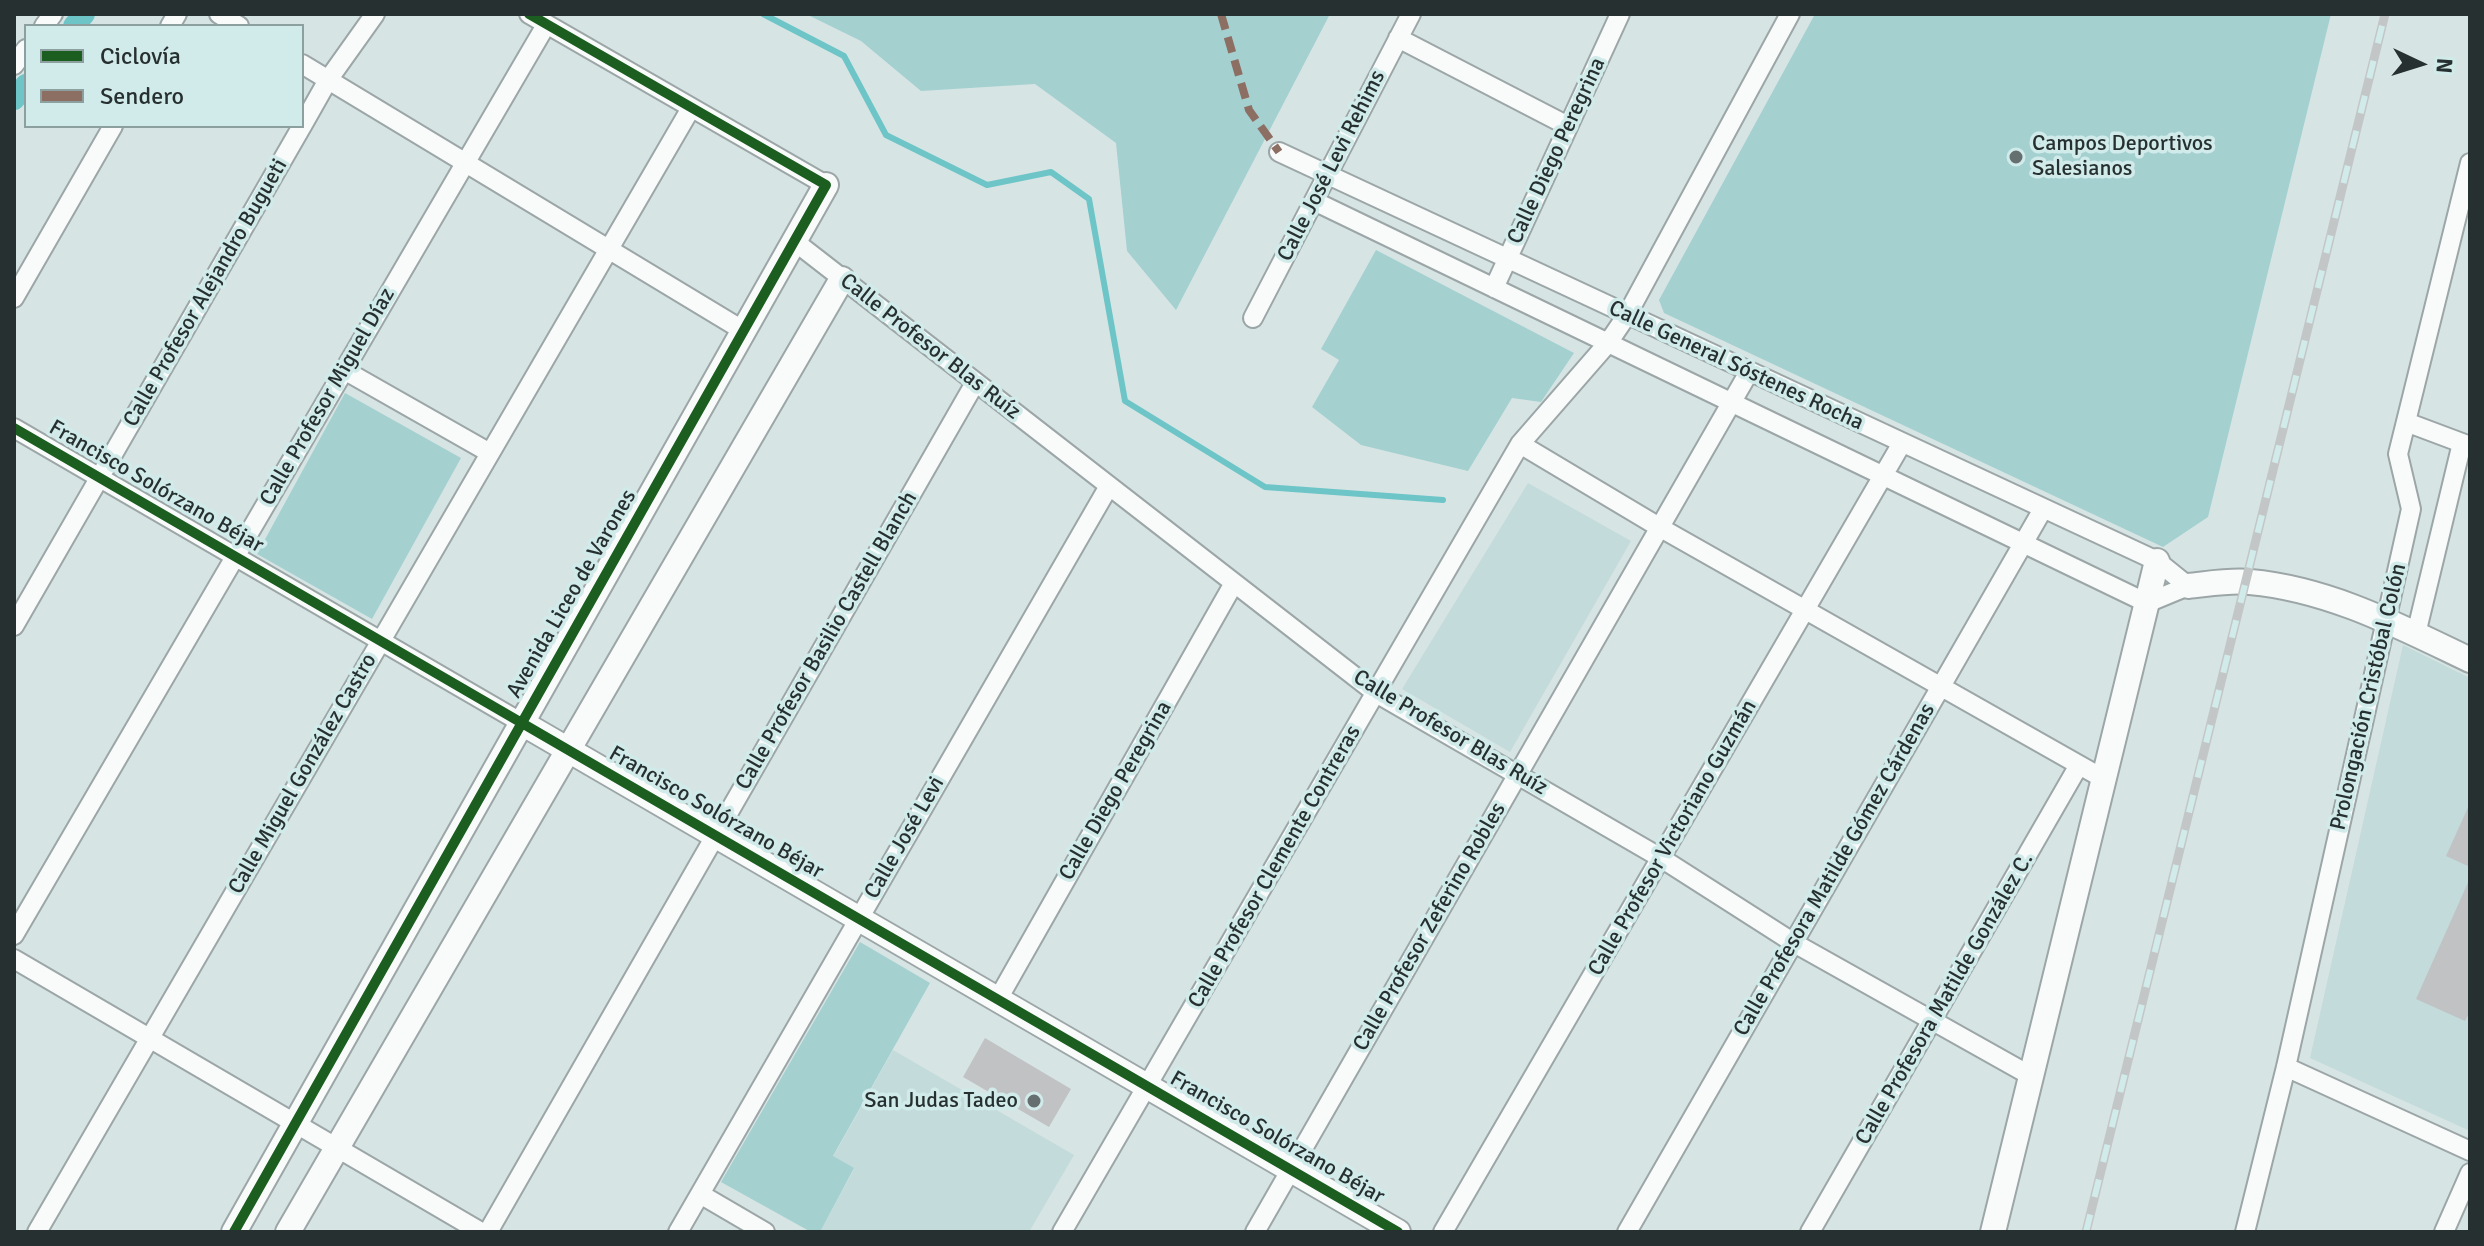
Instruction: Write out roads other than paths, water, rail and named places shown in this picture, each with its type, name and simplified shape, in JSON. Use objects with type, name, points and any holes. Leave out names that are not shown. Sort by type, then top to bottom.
[{"type":"street","name":"Calle Profesor Alejandro Bugueti","points":[[304,122],[328,80],[375,14]]},
{"type":"street","points":[[529,14],[826,185]]},
{"type":"street","name":"Calle José Levi Rehims","points":[[1253,318],[1411,14]]},
{"type":"street","name":"Calle Diego Peregrina","points":[[1494,288],[1620,14]]},
{"type":"street","name":"Calle Profesor Clemente Contreras","points":[[1062,1232],[1520,444],[1608,343],[1627,315],[1790,14]]},
{"type":"street","name":"Calle Profesor Miguel Díaz","points":[[14,935],[546,25]]},
{"type":"street","points":[[1398,38],[1568,126]]},
{"type":"street","points":[[304,65],[744,331]]},
{"type":"street","name":"Calle Miguel González Castro","points":[[37,1232],[691,108]]},
{"type":"street","points":[[14,298],[112,128]]},
{"type":"street","name":"Calle Profesor Alejandro Bugueti","points":[[14,626],[301,128]]},
{"type":"street","name":"Calle General Sóstenes Rocha","points":[[1279,152],[2157,561],[2188,586]]},
{"type":"street","name":"Prolongación Cristóbal Colón","points":[[2245,1232],[2286,1067],[2411,509],[2398,454],[2470,163]]},
{"type":"street","name":"Avenida Liceo de Varones","points":[[234,1232],[826,185]]},
{"type":"street","name":"Calle General Sóstenes Rocha","points":[[1314,201],[2147,603]]},
{"type":"street","name":"Calle Profesor Blas Ruíz","points":[[794,241],[1376,693],[1661,858],[1794,943],[2031,1076]]},
{"type":"street","points":[[288,1232],[842,279]]},
{"type":"street","points":[[344,370],[490,453]]},
{"type":"street","name":"Calle Profesor Zeferino Robles","points":[[1255,1232],[1749,372]]},
{"type":"street","name":"Calle Profesor Basilio Castell Blanch","points":[[488,1232],[975,383]]},
{"type":"street","points":[[2406,422],[2466,444],[2416,634]]},
{"type":"street","name":"Francisco Solórzano Béjar","points":[[14,428],[1398,1232]]},
{"type":"street","name":"Calle Profesor Victoriano Guzmán","points":[[1443,1232],[1902,443]]},
{"type":"street","points":[[1520,444],[1659,527],[2104,779]]},
{"type":"street","name":"Calle José Levi","points":[[678,1232],[1109,486]]},
{"type":"street","name":"Calle Profesora Matilde Gómez Cárdenas","points":[[1627,1232],[2043,509]]},
{"type":"street","points":[[1993,1232],[2157,561]]},
{"type":"street","points":[[2147,603],[2188,586],[2246,582],[2300,589],[2386,619],[2470,660]]},
{"type":"street","name":"Calle Diego Peregrina","points":[[998,999],[1234,583]]},
{"type":"street","name":"Calle Profesora Matilde González C.","points":[[1810,1232],[2079,765]]},
{"type":"street","points":[[14,959],[481,1232]]},
{"type":"street","points":[[2286,1067],[2470,1151]]},
{"type":"street","points":[[2444,1232],[2470,1173]]},
{"type":"street","points":[[700,1194],[765,1232]]},
{"type":"waterway","points":[[76,24],[84,14]]},
{"type":"waterway","points":[[763,14],[844,56],[886,135],[987,185],[1051,172],[1089,199],[1125,401],[1265,487],[1443,500]]},
{"type":"waterway","points":[[14,99],[24,87]]},
{"type":"railway","points":[[2086,1232],[2385,14]]},
{"type":"place","name":"Campos Deportivos Salesianos","points":[[2016,157]]},
{"type":"place","name":"San Judas Tadeo","points":[[1034,1101]]}]
